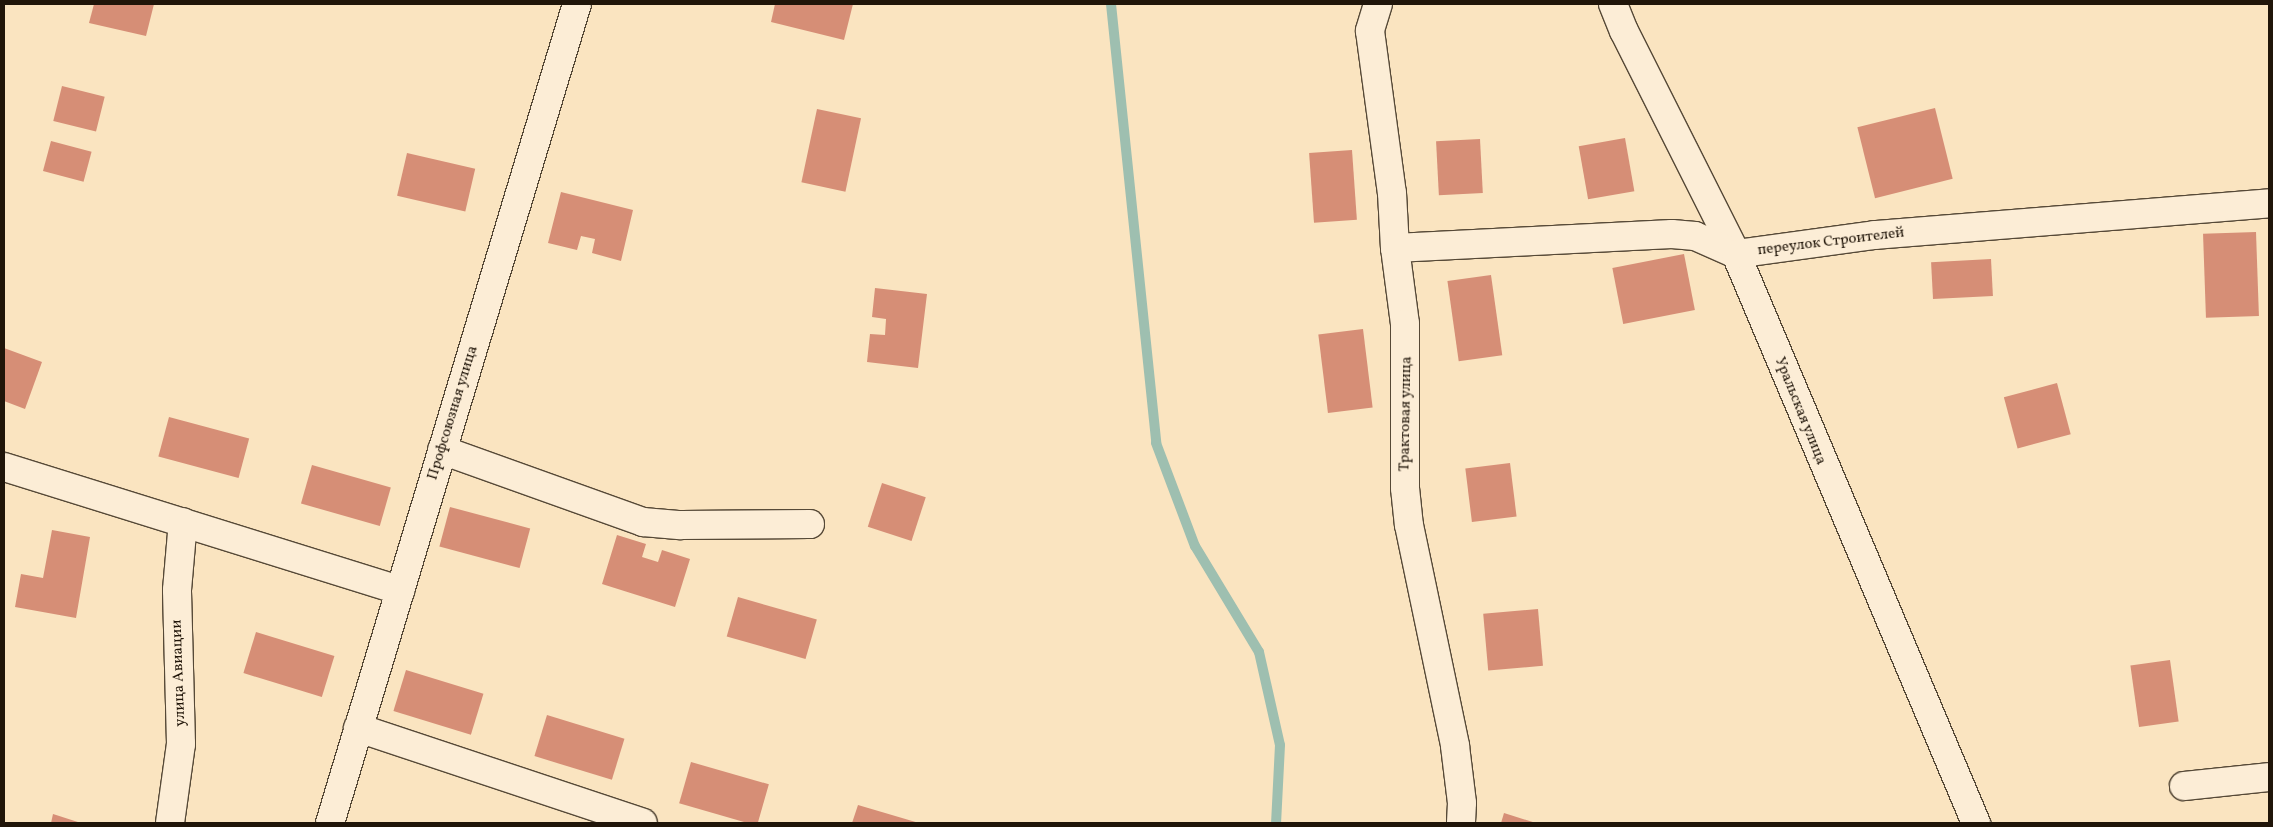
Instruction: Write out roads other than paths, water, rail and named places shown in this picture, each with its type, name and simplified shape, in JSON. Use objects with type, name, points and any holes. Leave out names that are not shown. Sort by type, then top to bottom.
[{"type":"street","name":"Профсоюзная улица","points":[[330,823],[577,4]]},
{"type":"street","name":"Трактовая улица","points":[[1378,4],[1370,31],[1392,193],[1395,248],[1408,367],[1404,432],[1409,525],[1455,746],[1462,803],[1461,823]]},
{"type":"street","name":"Уральская улица","points":[[1614,4],[1624,31],[1736,254],[1976,823]]},
{"type":"street","name":"переулок Строителей","points":[[1395,248],[1672,234],[1695,236],[1736,254],[1875,235],[2269,203]]},
{"type":"street","points":[[442,450],[643,522],[682,525],[810,524]]},
{"type":"street","points":[[4,467],[400,590]]},
{"type":"street","name":"улица Авиации","points":[[170,823],[181,744],[177,590],[183,522]]},
{"type":"street","points":[[358,728],[643,823]]},
{"type":"street","points":[[2184,786],[2269,777]]},
{"type":"waterway","points":[[1111,4],[1156,443],[1195,546],[1259,652],[1280,745],[1276,823]]}]
